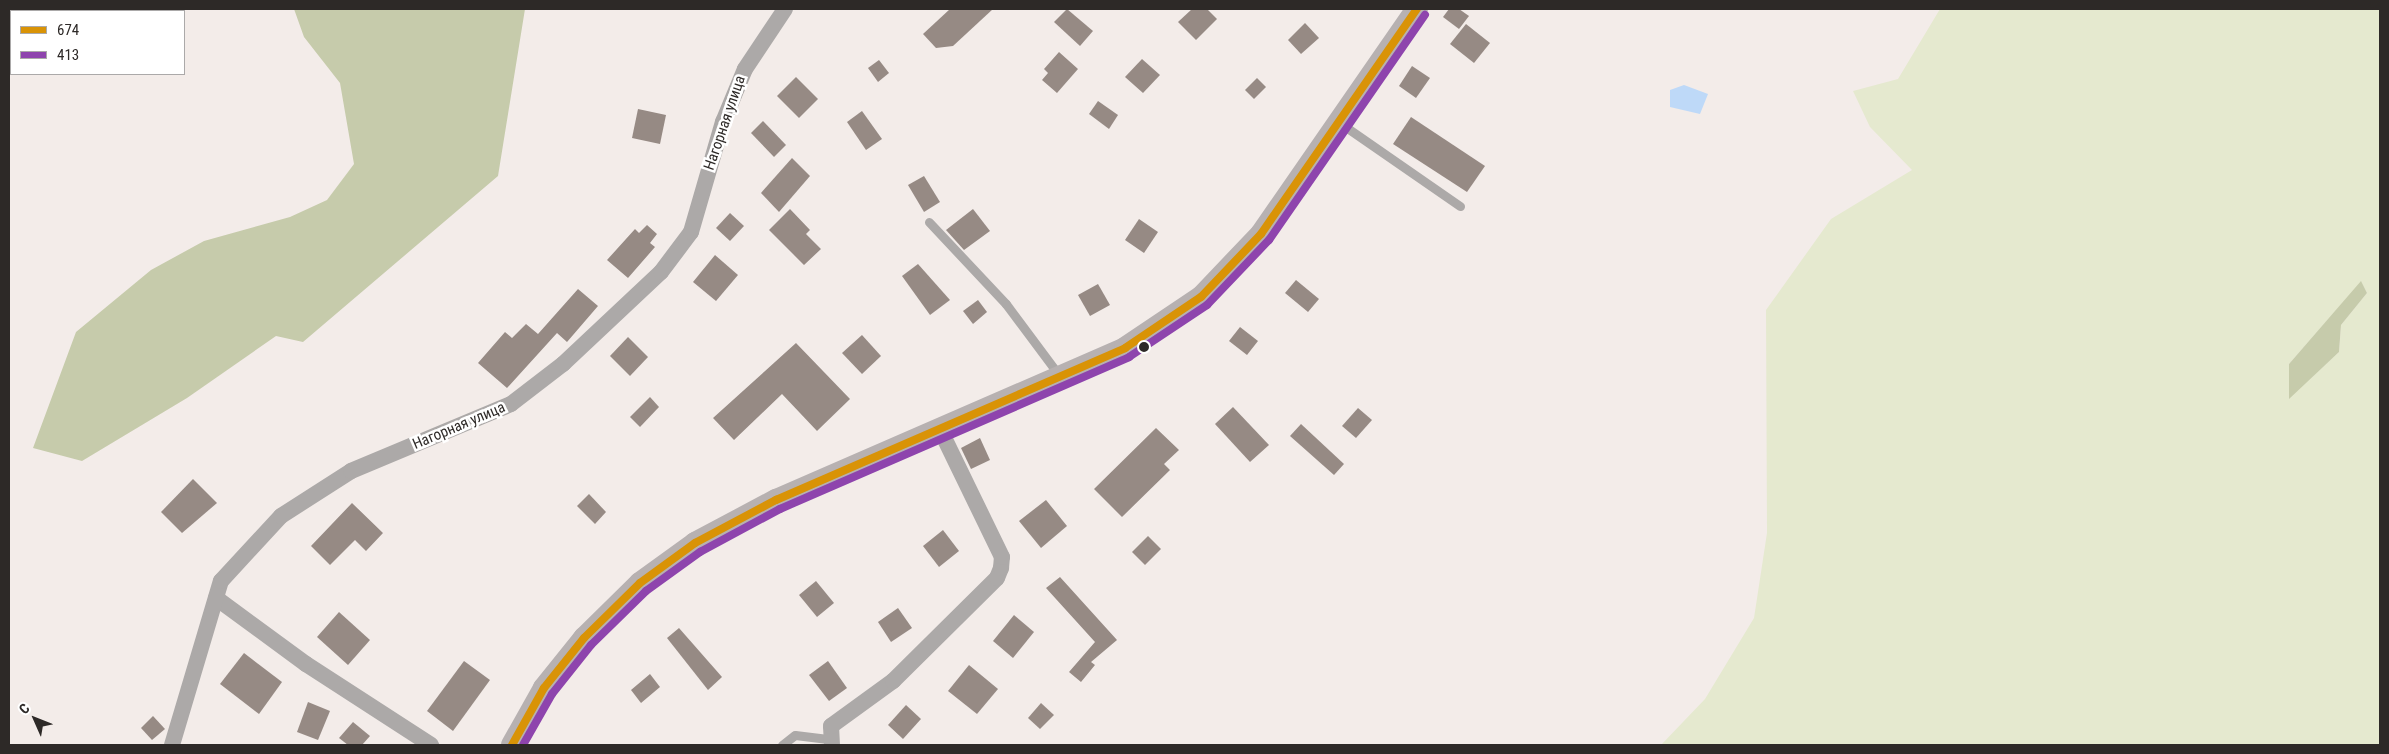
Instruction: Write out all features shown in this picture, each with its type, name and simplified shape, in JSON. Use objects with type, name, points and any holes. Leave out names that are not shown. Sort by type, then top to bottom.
[{"type":"main road","points":[[512,745],[544,688],[584,638],[640,583],[695,542],[776,500],[939,426],[1125,348],[1201,297],[1261,234],[1340,123],[1417,9]]},
{"type":"street","name":"Нагорная улица","points":[[172,745],[222,581],[281,516],[351,471],[511,404],[563,364],[661,272],[691,232],[723,122],[745,68],[785,9]]},
{"type":"street","points":[[830,742],[831,726],[893,681],[996,578],[1001,568],[1002,557],[939,426]]},
{"type":"street","points":[[216,598],[306,664],[431,745]]},
{"type":"lane","points":[[1340,123],[1460,206]]},
{"type":"lane","points":[[929,222],[1006,304],[1059,375]]},
{"type":"lane","points":[[782,745],[795,735],[830,742]]},
{"type":"green space","points":[[294,9],[525,9],[498,176],[303,342],[276,336],[187,398],[82,461],[33,448],[76,332],[151,270],[204,241],[290,217],[327,200],[354,164],[340,83],[304,37]]},
{"type":"green space","points":[[1940,9],[2380,9],[2380,745],[1661,745],[1705,699],[1754,618],[1767,533],[1766,310],[1831,219],[1912,170],[1870,127],[1853,91],[1898,79]],"holes":[[[2361,282],[2367,293],[2341,325],[2339,352],[2289,398],[2289,364]]]},
{"type":"green space","points":[[2361,281],[2367,293],[2341,325],[2339,352],[2289,399],[2289,364]]},
{"type":"water","points":[[1684,85],[1708,94],[1700,114],[1670,107],[1670,90]]},
{"type":"building","points":[[950,9],[993,9],[953,46],[936,48],[923,34]]},
{"type":"building","points":[[1067,9],[1093,31],[1080,46],[1054,22]]},
{"type":"building","points":[[1192,9],[1207,9],[1217,19],[1196,40],[1178,22]]},
{"type":"building","points":[[1449,9],[1459,9],[1469,16],[1459,29],[1443,17]]},
{"type":"building","points":[[1305,23],[1319,38],[1301,54],[1288,40]]},
{"type":"building","points":[[1466,24],[1490,43],[1474,63],[1450,44]]},
{"type":"building","points":[[1059,52],[1078,69],[1057,93],[1042,80],[1048,73],[1044,69]]},
{"type":"building","points":[[1142,59],[1160,75],[1143,93],[1125,77]]},
{"type":"building","points":[[879,60],[889,73],[878,82],[868,68]]},
{"type":"building","points":[[1412,66],[1430,78],[1416,98],[1399,86]]},
{"type":"building","points":[[796,77],[818,99],[799,118],[777,96]]},
{"type":"building","points":[[1257,78],[1266,87],[1254,99],[1245,90]]},
{"type":"building","points":[[1098,101],[1118,115],[1109,129],[1089,114]]},
{"type":"building","points":[[638,109],[666,115],[660,144],[632,138]]},
{"type":"building","points":[[862,111],[882,139],[866,150],[847,122]]},
{"type":"building","points":[[1411,117],[1485,166],[1467,192],[1393,144]]},
{"type":"building","points":[[763,121],[786,145],[774,157],[751,133]]},
{"type":"building","points":[[792,158],[810,176],[779,212],[761,193]]},
{"type":"building","points":[[924,176],[940,202],[924,212],[908,185]]},
{"type":"building","points":[[790,209],[810,230],[806,234],[821,249],[804,265],[769,230]]},
{"type":"building","points":[[973,209],[990,231],[964,250],[946,230]]},
{"type":"building","points":[[730,213],[744,226],[730,241],[716,228]]},
{"type":"building","points":[[1139,219],[1158,232],[1144,253],[1125,240]]},
{"type":"building","points":[[647,225],[657,234],[650,243],[655,247],[628,278],[607,260],[635,229],[639,233]]},
{"type":"building","points":[[715,255],[738,275],[716,301],[693,282]]},
{"type":"building","points":[[918,264],[950,300],[930,315],[902,276]]},
{"type":"building","points":[[1296,280],[1319,299],[1308,312],[1285,293]]},
{"type":"building","points":[[1098,284],[1110,305],[1090,316],[1078,295]]},
{"type":"building","points":[[578,289],[598,306],[567,342],[557,333],[507,388],[478,363],[505,332],[512,338],[526,324],[538,334]]},
{"type":"building","points":[[978,300],[987,312],[973,324],[963,311]]},
{"type":"building","points":[[1240,327],[1258,341],[1247,355],[1229,341]]},
{"type":"building","points":[[862,335],[881,356],[862,374],[842,353]]},
{"type":"building","points":[[628,337],[648,357],[630,376],[610,356]]},
{"type":"building","points":[[796,343],[850,399],[817,431],[782,394],[734,440],[713,418]]},
{"type":"building","points":[[650,397],[659,407],[640,427],[630,417]]},
{"type":"building","points":[[1233,407],[1269,445],[1250,462],[1215,424]]},
{"type":"building","points":[[1358,408],[1372,420],[1356,438],[1342,426]]},
{"type":"building","points":[[1301,424],[1344,464],[1334,475],[1290,436]]},
{"type":"building","points":[[1156,428],[1179,450],[1164,464],[1170,470],[1122,517],[1094,489]]},
{"type":"building","points":[[980,438],[990,460],[971,469],[961,448]]},
{"type":"building","points":[[193,479],[217,503],[182,533],[161,512]]},
{"type":"building","points":[[589,494],[606,512],[595,524],[577,506]]},
{"type":"building","points":[[1046,500],[1067,526],[1041,548],[1019,521]]},
{"type":"building","points":[[352,503],[383,533],[366,551],[355,540],[330,565],[311,546]]},
{"type":"building","points":[[943,530],[959,551],[939,567],[923,546]]},
{"type":"building","points":[[1148,536],[1161,549],[1145,565],[1132,552]]},
{"type":"building","points":[[1060,577],[1117,640],[1091,662],[1095,665],[1081,682],[1069,672],[1095,642],[1046,588]]},
{"type":"building","points":[[816,581],[834,603],[817,617],[799,595]]},
{"type":"building","points":[[898,608],[912,628],[891,642],[878,622]]},
{"type":"building","points":[[339,612],[370,640],[348,665],[317,637]]},
{"type":"building","points":[[1014,615],[1034,632],[1013,658],[993,641]]},
{"type":"building","points":[[679,628],[722,677],[708,690],[667,638]]},
{"type":"building","points":[[244,653],[282,682],[259,714],[220,684]]},
{"type":"building","points":[[464,661],[490,680],[453,731],[427,711]]},
{"type":"building","points":[[828,661],[847,688],[829,701],[809,675]]},
{"type":"building","points":[[969,665],[998,689],[977,714],[948,691]]},
{"type":"building","points":[[650,674],[660,687],[641,703],[631,690]]},
{"type":"building","points":[[308,702],[330,711],[318,740],[297,732]]},
{"type":"building","points":[[1041,703],[1054,715],[1040,729],[1028,718]]},
{"type":"building","points":[[906,705],[921,719],[903,739],[888,725]]},
{"type":"building","points":[[153,716],[165,729],[152,740],[141,728]]},
{"type":"building","points":[[353,722],[370,736],[362,745],[348,745],[339,738]]},
{"type":"transit line","name":"674","points":[[512,745],[544,688],[584,638],[640,583],[695,543],[776,500],[1125,348],[1201,297],[1261,234],[1417,9]]},
{"type":"transit line","name":"413","points":[[523,745],[552,694],[591,645],[646,591],[700,552],[780,509],[1129,357],[1207,305],[1269,240],[1425,15]]}]
